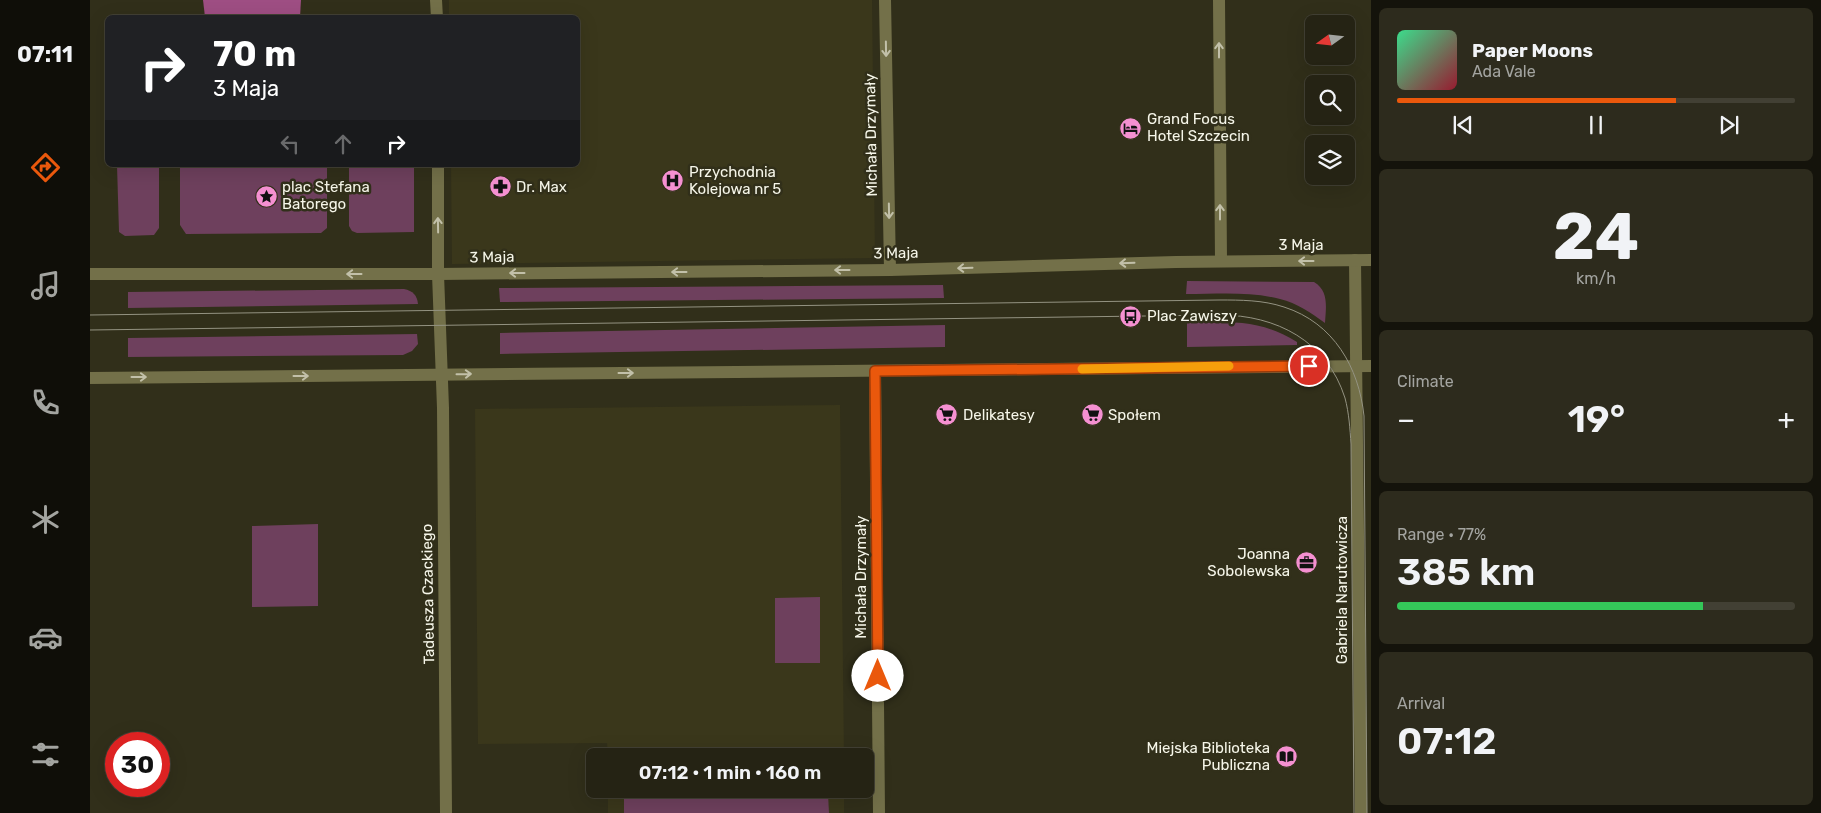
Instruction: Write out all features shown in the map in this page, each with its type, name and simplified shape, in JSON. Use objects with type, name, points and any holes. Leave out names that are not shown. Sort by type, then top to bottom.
[{"type":"street","points":[[436,0],[436,15]]},
{"type":"street","name":"Michała Drzymały","points":[[885,0],[890,270]]},
{"type":"street","points":[[1219,0],[1221,261]]},
{"type":"street","points":[[438,167],[438,274],[441,375]]},
{"type":"street","points":[[1355,260],[1356,366]]},
{"type":"street","name":"3 Maja","points":[[90,274],[438,274],[890,270],[1221,261],[1371,260]]},
{"type":"street","points":[[90,378],[1111,369],[1185,366],[1371,366]]},
{"type":"street","name":"Gabriela Narutowicza","points":[[1356,366],[1361,813]]},
{"type":"street","name":"Michała Drzymały","points":[[875,371],[879,813]]},
{"type":"street","name":"Tadeusza Czackiego","points":[[441,375],[443,408],[446,813]]},
{"type":"shaded area","points":[[203,0],[301,0],[300,15],[205,15]]},
{"type":"shaded area","points":[[449,0],[872,0],[875,258],[452,264],[451,167],[580,167],[580,15],[449,15]]},
{"type":"shaded area","points":[[117,167],[159,167],[159,228],[154,235],[125,236],[119,232]]},
{"type":"shaded area","points":[[180,167],[327,167],[327,228],[321,233],[186,234],[180,225]]},
{"type":"shaded area","points":[[349,167],[414,167],[414,232],[357,233],[352,231],[349,226]]},
{"type":"shaded area","points":[[1187,281],[1314,282],[1322,290],[1326,300],[1325,323],[1298,306],[1269,296],[1186,294]]},
{"type":"shaded area","points":[[943,285],[944,298],[500,302],[499,288]]},
{"type":"shaded area","points":[[404,289],[414,294],[418,304],[128,308],[128,292]]},
{"type":"shaded area","points":[[1187,322],[1244,323],[1270,329],[1297,342],[1297,345],[1187,347]]},
{"type":"shaded area","points":[[945,325],[945,347],[500,354],[500,333]]},
{"type":"shaded area","points":[[417,334],[418,344],[412,351],[403,355],[128,357],[128,338]]},
{"type":"shaded area","points":[[840,405],[844,748],[607,748],[607,743],[478,744],[475,409]]},
{"type":"shaded area","points":[[318,524],[318,606],[252,607],[252,526]]},
{"type":"shaded area","points":[[820,597],[820,663],[775,663],[775,598]]},
{"type":"shaded area","points":[[608,798],[844,798],[844,813],[608,813]]},
{"type":"shaded area","points":[[624,798],[828,798],[829,813],[624,813]]},
{"type":"tram line","points":[[90,315],[1219,300],[1260,302],[1284,307],[1302,314],[1317,324],[1341,350],[1350,365],[1356,381],[1364,416],[1367,813]]},
{"type":"tram line","points":[[90,330],[1220,315],[1241,316],[1279,326],[1297,335],[1326,361],[1337,378],[1345,398],[1348,415],[1351,444],[1354,813]]},
{"type":"slow traffic","points":[[1082,369],[1229,366]]},
{"type":"place","name":"Grand Focus Hotel Szczecin","points":[[1131,128]]},
{"type":"place","name":"Przychodnia Kolejowa nr 5","points":[[673,181]]},
{"type":"place","name":"Dr. Max","points":[[500,187]]},
{"type":"place","name":"plac Stefana Batorego","points":[[266,196]]},
{"type":"place","name":"Plac Zawiszy","points":[[1131,316]]},
{"type":"place","name":"Delikatesy","points":[[947,415]]},
{"type":"place","name":"Społem","points":[[1092,415]]},
{"type":"place","name":"Joanna Sobolewska","points":[[1306,563]]},
{"type":"place","name":"Miejska Biblioteka Publiczna","points":[[1286,757]]},
{"type":"route","points":[[878,676],[875,371],[1309,366]]}]
